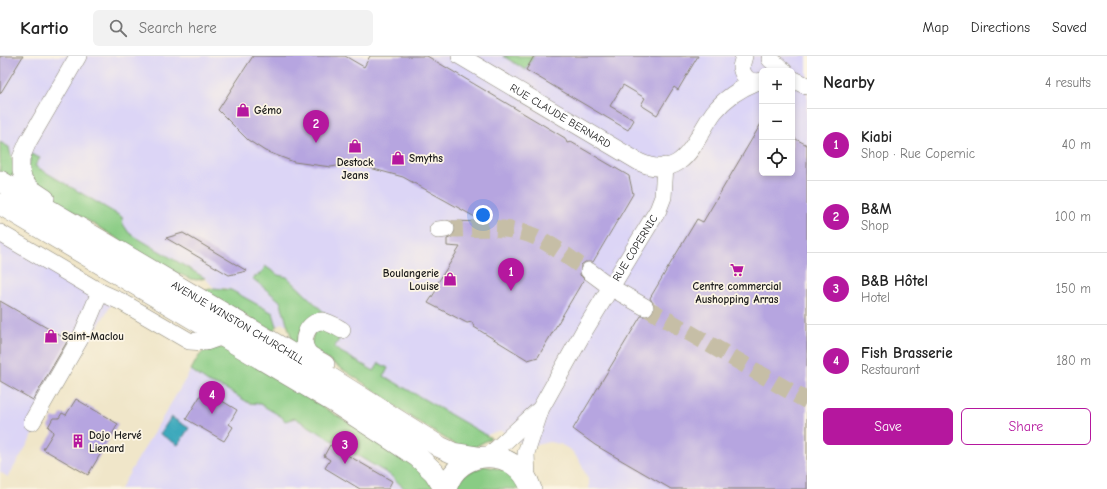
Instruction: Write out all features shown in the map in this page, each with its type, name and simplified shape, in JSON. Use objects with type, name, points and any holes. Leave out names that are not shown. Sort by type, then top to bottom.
[{"type":"main road","name":"AVENUE WINSTON CHURCHILL","points":[[0,181],[292,354],[447,451],[460,455],[508,461],[517,467],[529,484]]},
{"type":"main road","name":"AVENUE WINSTON CHURCHILL","points":[[0,204],[334,402],[418,458],[434,472],[445,489]]},
{"type":"main road","points":[[445,489],[450,478],[457,469],[467,462],[484,457]]},
{"type":"street","points":[[78,56],[25,146],[21,158],[21,168],[24,180],[31,188],[75,217],[108,245]]},
{"type":"street","name":"RUE CLAUDE BERNARD","points":[[460,56],[639,162],[652,166],[665,166]]},
{"type":"street","points":[[728,98],[743,58]]},
{"type":"street","points":[[743,58],[742,73],[750,81],[759,82]]},
{"type":"street","points":[[770,62],[778,68]]},
{"type":"street","points":[[665,166],[682,159],[691,151],[714,113],[728,98],[759,82]]},
{"type":"street","name":"RUE COPERNIC","points":[[541,408],[584,331],[612,288],[661,204],[664,190],[665,166]]},
{"type":"street","points":[[0,233],[100,292],[122,302],[190,341],[206,342],[223,336]]},
{"type":"street","points":[[589,271],[612,288],[645,307]]},
{"type":"street","points":[[32,422],[82,335],[100,292]]},
{"type":"street","points":[[342,330],[326,322],[313,324],[305,336],[304,344],[307,351],[363,388],[390,415]]},
{"type":"street","points":[[484,457],[541,408]]},
{"type":"street","points":[[529,484],[526,453],[541,408]]},
{"type":"shaded area","points":[[0,56],[503,56],[525,69],[534,56],[807,56],[807,489],[589,489],[589,481],[579,460],[571,450],[560,444],[549,442],[527,447],[502,431],[484,436],[384,376],[388,368],[374,371],[334,348],[334,333],[325,313],[287,277],[278,275],[265,266],[262,273],[253,278],[280,301],[288,325],[281,323],[277,326],[273,313],[225,288],[214,288],[205,278],[129,233],[123,224],[122,217],[35,166],[39,158],[31,154],[29,166],[21,168],[10,153],[9,147],[0,142]]},
{"type":"shaded area","points":[[0,233],[115,298],[8,477],[0,472]]},
{"type":"shaded area","points":[[191,370],[208,382],[226,389],[249,403],[260,404],[282,417],[285,421],[295,418],[390,475],[405,489],[120,489]]},
{"type":"green space","points":[[503,56],[534,56],[526,70]]},
{"type":"green space","points":[[0,142],[9,147],[14,166],[29,166],[31,154],[40,158],[35,166],[122,217],[123,224],[129,233],[205,278],[197,280],[191,279],[165,268],[51,198],[0,174]]},
{"type":"green space","points":[[265,266],[278,275],[287,277],[329,317],[297,347],[292,339],[280,301],[252,278],[262,273]]},
{"type":"green space","points":[[214,288],[231,290],[273,313],[277,326],[274,331],[201,292]]},
{"type":"green space","points":[[315,327],[334,333],[340,338],[334,348],[374,371],[379,363],[388,368],[384,376],[491,438],[475,447],[459,447],[404,413],[380,394],[310,348]]},
{"type":"green space","points":[[226,347],[422,468],[434,489],[405,489],[390,475],[295,418],[285,421],[282,417],[260,404],[249,403],[226,389],[208,382],[191,370],[204,351],[212,348]]},
{"type":"green space","points":[[484,466],[506,470],[522,489],[455,489],[464,475]]},
{"type":"water","points":[[171,417],[189,428],[178,445],[160,434]]},
{"type":"building","points":[[0,56],[23,56],[0,94]]},
{"type":"building","points":[[253,56],[345,56],[364,67],[370,56],[427,56],[565,138],[567,143],[571,142],[629,176],[633,194],[593,262],[585,262],[581,265],[580,275],[584,279],[538,357],[528,360],[474,327],[472,322],[467,323],[428,303],[439,286],[437,284],[460,247],[447,246],[447,239],[452,237],[455,233],[456,227],[452,221],[484,222],[403,177],[348,164],[331,167],[294,162],[265,151],[248,140],[218,110]]},
{"type":"building","points":[[534,56],[698,56],[678,90],[674,87],[657,115],[641,105],[645,98],[623,85],[610,106],[634,120],[628,130],[526,70]]},
{"type":"building","points":[[759,127],[759,176],[795,176],[795,139],[807,145],[807,489],[671,489],[595,445],[573,429],[641,316],[650,316],[653,312],[655,307],[650,298],[697,219],[703,222]]},
{"type":"building","points":[[183,233],[247,271],[229,275],[166,238]]},
{"type":"building","points":[[0,301],[68,340],[33,400],[0,381]]},
{"type":"building","points":[[204,390],[237,410],[229,424],[233,427],[224,441],[186,419]]},
{"type":"building","name":"Dojo Hervé Lienard","points":[[76,399],[118,424],[88,475],[43,449],[53,433],[48,427],[53,418],[59,418],[62,413],[66,415]]},
{"type":"building","points":[[330,445],[392,481],[388,489],[360,489],[325,468],[330,460],[324,456]]},
{"type":"tunnel","points":[[446,229],[494,228],[529,234],[553,246],[589,271]]},
{"type":"tunnel","points":[[645,307],[807,401]]},
{"type":"place","name":"Gémo","points":[[243,110]]},
{"type":"place","name":"B&M","points":[[316,143]]},
{"type":"place","name":"Destock Jeans","points":[[355,146]]},
{"type":"place","name":"Smyths","points":[[398,158]]},
{"type":"place","name":"Centre commercial Aushopping Arras","points":[[737,270]]},
{"type":"place","name":"Boulangerie Louise","points":[[450,279]]},
{"type":"place","name":"Kiabi","points":[[511,291]]},
{"type":"place","name":"Saint-Maclou","points":[[51,336]]},
{"type":"place","name":"Fish Brasserie","points":[[212,414]]},
{"type":"place","name":"Dojo Hervé Lienard","points":[[78,441]]},
{"type":"place","name":"B&B Hôtel","points":[[345,464]]}]
